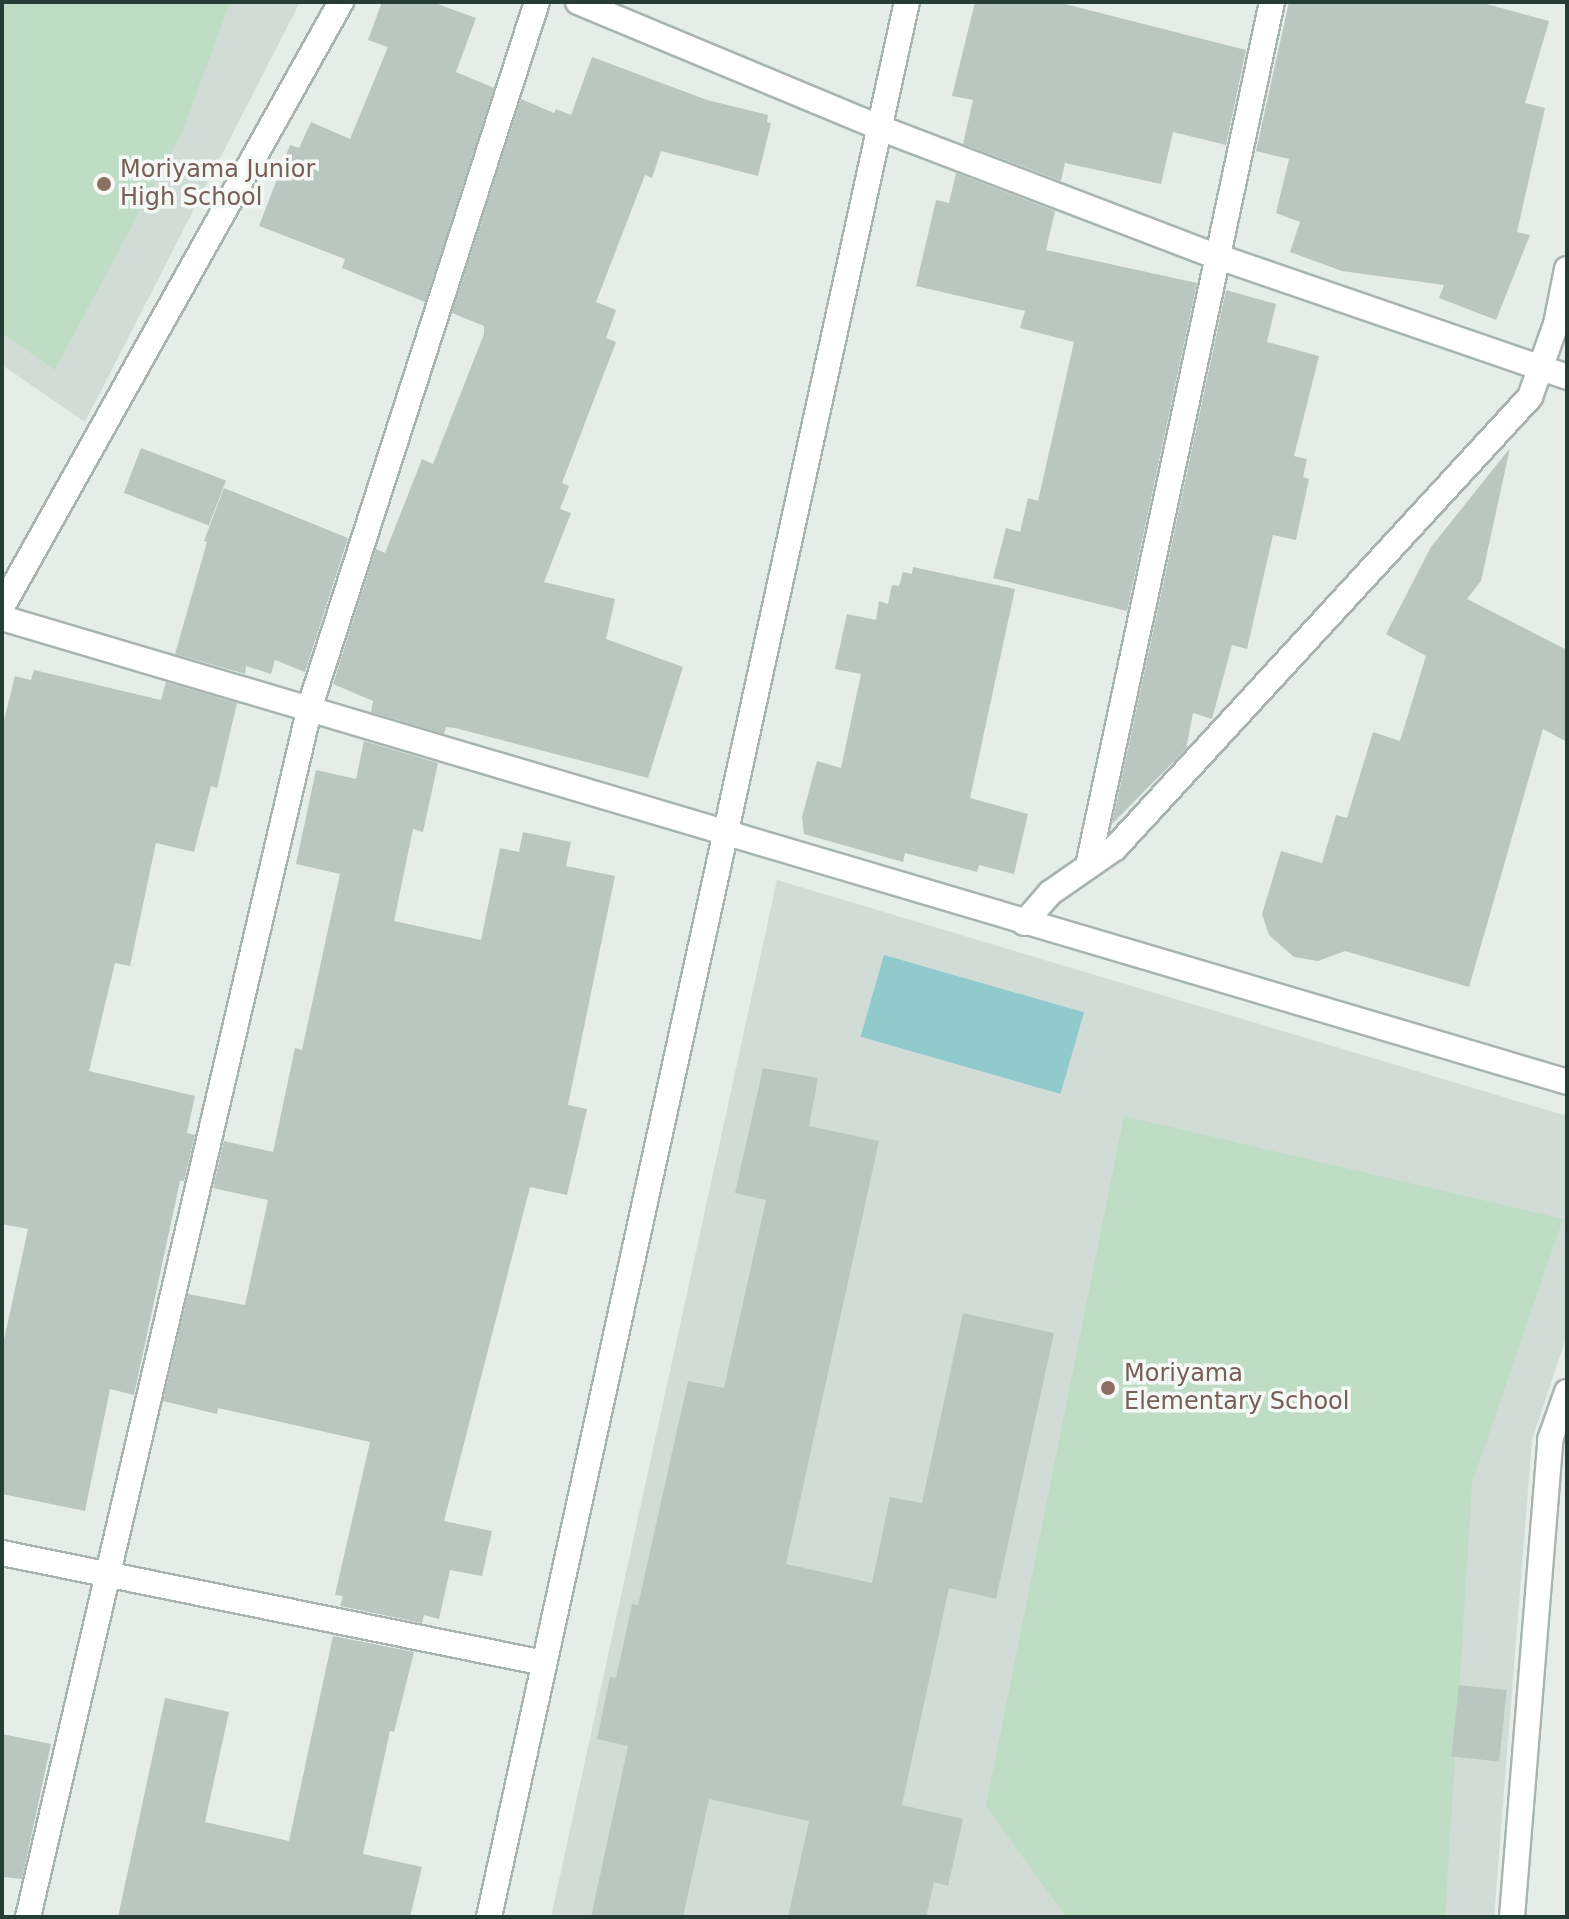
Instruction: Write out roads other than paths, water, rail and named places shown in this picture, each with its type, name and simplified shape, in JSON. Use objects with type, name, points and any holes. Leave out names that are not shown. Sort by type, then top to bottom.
[{"type":"street","points":[[2,607],[341,2]]},
{"type":"street","points":[[28,1917],[310,706],[537,2]]},
{"type":"street","points":[[578,2],[880,128],[1216,256],[1567,377]]},
{"type":"street","points":[[489,1917],[907,2]]},
{"type":"street","points":[[1088,866],[1272,2]]},
{"type":"street","points":[[1024,923],[1050,893],[1115,848],[1530,397],[1542,367],[1567,269]]},
{"type":"street","points":[[2,618],[310,706],[1024,923],[1567,1082]]},
{"type":"street","points":[[1512,1917],[1550,1440],[1567,1392]]},
{"type":"street","points":[[2,1553],[544,1663]]},
{"type":"water","points":[[884,955],[1084,1012],[1061,1094],[861,1037]]},
{"type":"place","name":"Moriyama Junior High School","points":[[104,184]]},
{"type":"place","name":"Moriyama Elementary School","points":[[1108,1388]]}]
